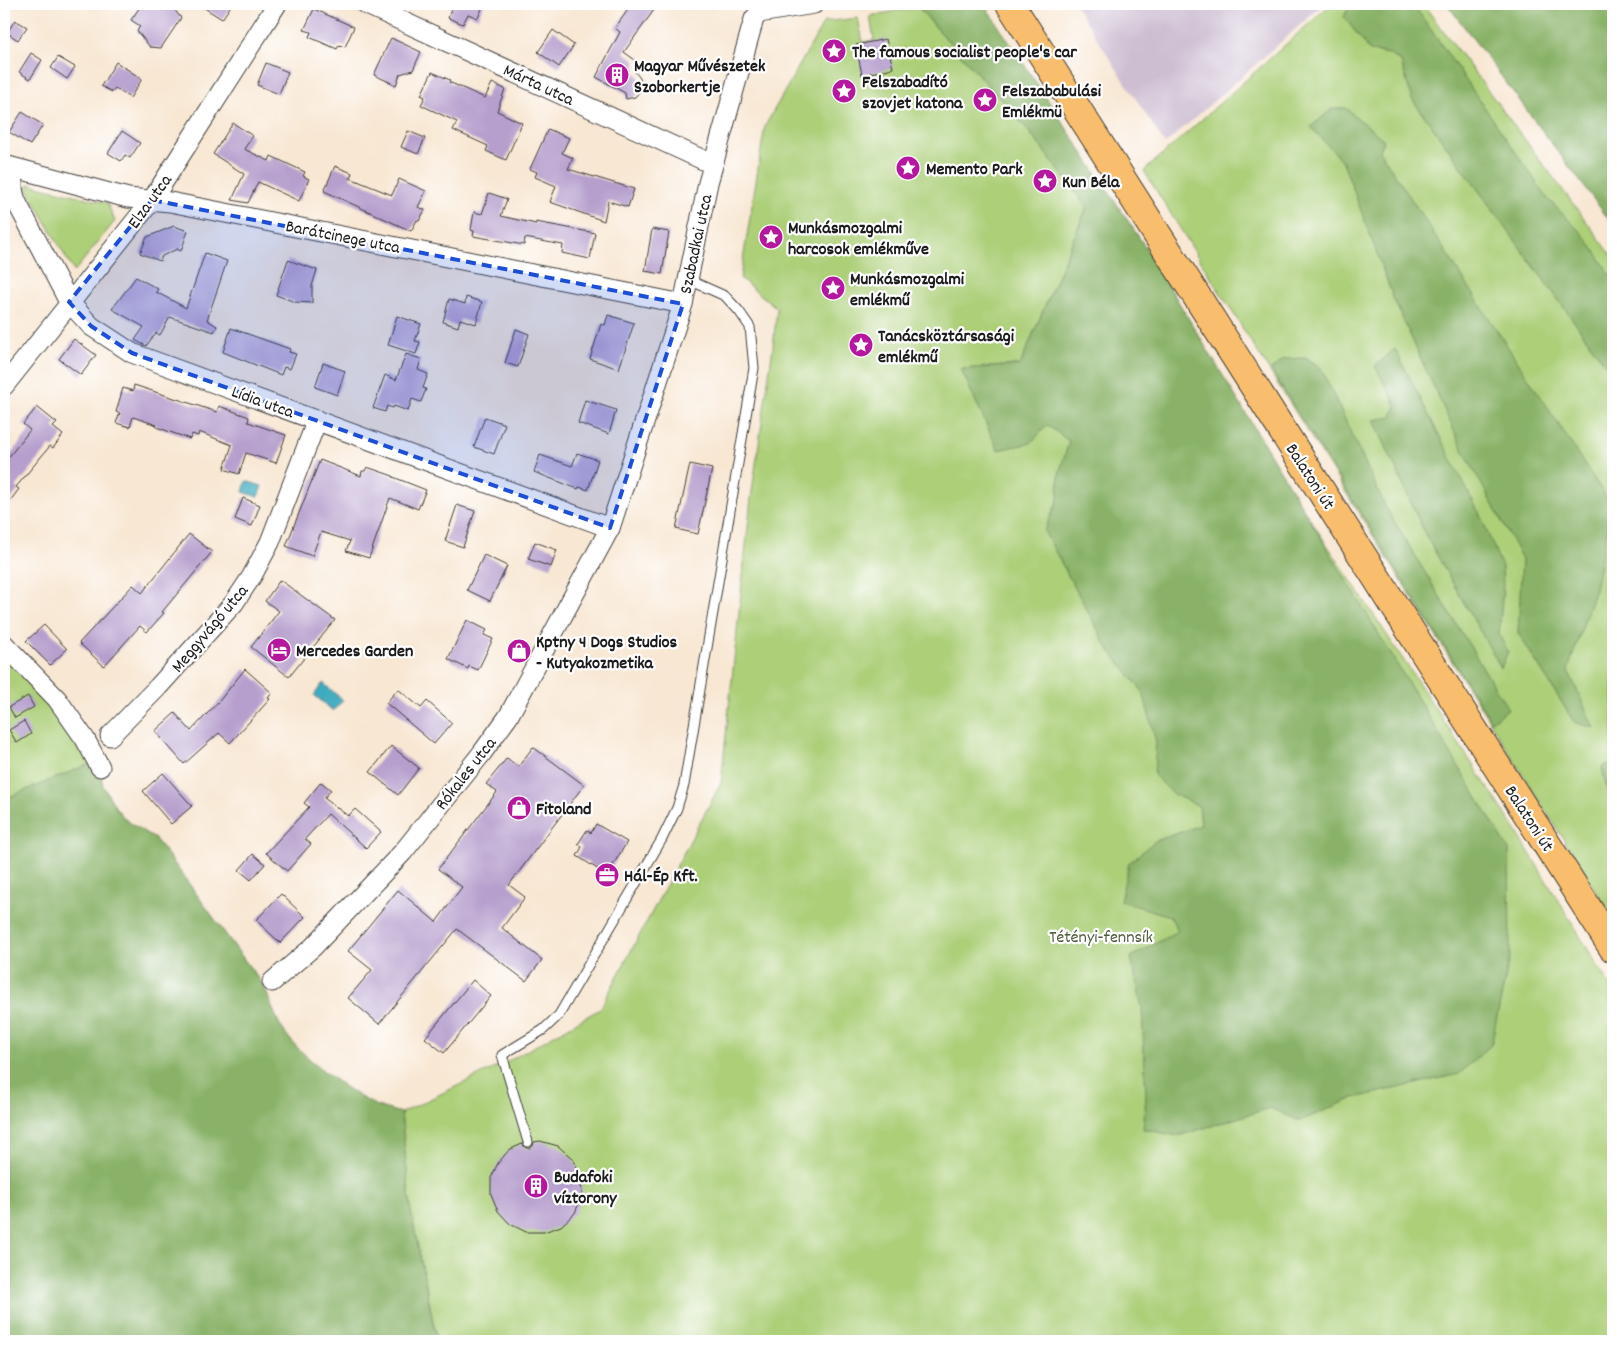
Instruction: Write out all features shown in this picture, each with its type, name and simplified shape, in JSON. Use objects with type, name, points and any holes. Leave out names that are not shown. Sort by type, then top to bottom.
[{"type":"main road","name":"Balatoni út","points":[[1010,4],[1613,948]]},
{"type":"street","name":"Elza utca","points":[[4,386],[152,200],[277,4]]},
{"type":"street","name":"Márta utca","points":[[365,4],[712,164]]},
{"type":"street","name":"Szabadkai utca","points":[[610,528],[689,280],[712,164],[756,7],[814,4]]},
{"type":"street","name":"Barátcinege utca","points":[[9,167],[128,198],[170,202],[682,304]]},
{"type":"street","name":"Lídia utca","points":[[9,167],[12,190],[16,201],[70,302],[91,326],[132,353],[610,528]]},
{"type":"street","name":"Meggyvágó utca","points":[[110,736],[158,687],[234,603],[252,576],[270,542],[317,420]]},
{"type":"street","name":"Rókales utca","points":[[272,982],[313,947],[403,852],[482,753],[508,717],[610,528]]},
{"type":"street","points":[[7,654],[57,699],[85,739],[100,767]]},
{"type":"lane","points":[[528,1142],[502,1055],[543,1030],[559,1015],[662,839],[677,808],[684,785],[754,368],[750,327],[739,311],[725,296],[689,280]]},
{"type":"highlighted area","points":[[152,200],[683,304],[610,528],[132,353],[91,326],[69,302]]},
{"type":"shaded area","points":[[1075,4],[1324,4],[1165,144]]},
{"type":"green space","points":[[925,4],[984,4],[1146,248],[1509,850],[1510,957],[1491,1045],[1459,1074],[1354,1098],[1300,1121],[1270,1108],[1178,1136],[1143,1129],[1146,1097],[1142,1008],[1131,957],[1178,931],[1170,916],[1120,901],[1129,863],[1155,841],[1201,825],[1199,806],[1173,794],[1154,775],[1156,742],[1143,692],[1107,647],[1044,531],[1058,500],[1059,474],[1069,441],[1047,425],[1031,443],[998,450],[961,369],[1020,365],[1087,207],[1027,129],[918,7]]},
{"type":"green space","points":[[1331,4],[1423,4],[1613,257],[1613,918],[1144,171]]},
{"type":"green space","points":[[1350,4],[1413,4],[1548,199],[1587,239],[1613,279],[1613,375],[1412,99],[1401,62],[1389,54],[1370,51],[1344,17]]},
{"type":"green space","points":[[1447,4],[1607,4],[1613,12],[1613,225]]},
{"type":"green space","name":"Tétényi-fennsík","points":[[918,7],[1027,129],[1087,207],[1020,365],[961,369],[1238,410],[1512,824],[1613,991],[1613,1341],[437,1341],[411,1212],[401,1113],[505,1063],[600,1009],[721,783],[751,498],[777,308],[740,278],[765,126],[824,22],[858,18],[863,42],[874,40],[870,16]]},
{"type":"green space","points":[[1346,108],[1384,140],[1379,150],[1608,500],[1608,526],[1595,589],[1568,670],[1594,728],[1574,722],[1518,633],[1522,559],[1461,446],[1394,300],[1343,162],[1311,127],[1332,109]]},
{"type":"green space","points":[[29,184],[107,203],[115,221],[74,272],[27,188]]},
{"type":"green space","points":[[1395,349],[1481,517],[1502,567],[1503,588],[1499,635],[1508,651],[1501,668],[1426,536],[1374,420],[1392,417],[1396,405],[1375,366]]},
{"type":"green space","points":[[1307,358],[1321,368],[1386,508],[1508,709],[1491,721],[1271,370],[1284,359]]},
{"type":"green space","points":[[4,644],[100,767],[4,799]]},
{"type":"green space","points":[[1613,762],[1613,804],[1609,799],[1602,767]]},
{"type":"green space","points":[[92,763],[100,767],[103,786],[116,808],[126,820],[155,839],[265,988],[279,1024],[293,1043],[316,1065],[345,1087],[372,1103],[401,1113],[411,1212],[437,1341],[4,1341],[4,799]]},
{"type":"water","points":[[246,481],[262,486],[258,497],[243,492]]},
{"type":"water","points":[[323,683],[343,700],[333,711],[314,695]]},
{"type":"building","points":[[142,4],[157,4],[174,9],[181,18],[161,48],[150,47],[137,31],[140,26],[131,20]]},
{"type":"building","points":[[198,4],[232,4],[222,19]]},
{"type":"building","points":[[445,4],[484,4],[478,18],[468,14],[463,24],[448,18],[452,7]]},
{"type":"building","points":[[632,4],[645,4],[654,10],[624,52],[635,60],[635,72],[640,78],[641,85],[640,91],[635,97],[626,99],[625,93],[596,77],[620,32],[615,28]]},
{"type":"building","points":[[314,9],[354,27],[345,47],[339,45],[337,49],[309,37],[311,32],[304,30]]},
{"type":"building","points":[[15,20],[27,27],[18,40],[7,33]]},
{"type":"building","points":[[553,30],[574,45],[559,67],[538,52]]},
{"type":"building","points":[[391,38],[421,52],[413,70],[400,74],[396,85],[374,75]]},
{"type":"building","points":[[886,39],[893,68],[862,75],[856,45]]},
{"type":"building","points":[[31,53],[42,60],[30,79],[19,72]]},
{"type":"building","points":[[58,57],[75,67],[67,79],[51,68]]},
{"type":"building","points":[[116,62],[142,79],[130,98],[115,88],[112,92],[101,86]]},
{"type":"building","points":[[266,63],[288,72],[279,94],[257,85]]},
{"type":"building","points":[[432,72],[485,98],[492,83],[505,89],[497,111],[522,123],[506,160],[486,151],[488,146],[453,130],[457,122],[421,105],[425,97],[421,95]]},
{"type":"building","points":[[22,112],[43,125],[30,145],[9,132]]},
{"type":"building","points":[[233,123],[253,136],[244,149],[269,161],[271,156],[305,172],[303,176],[309,179],[299,201],[258,182],[248,203],[232,200],[244,174],[213,154]]},
{"type":"building","points":[[548,129],[569,138],[562,153],[573,158],[568,169],[634,189],[628,207],[608,201],[604,221],[550,202],[556,186],[535,177],[537,172],[530,169]]},
{"type":"building","points":[[122,131],[140,143],[130,158],[125,155],[121,161],[108,153]]},
{"type":"building","points":[[408,131],[425,138],[418,154],[401,147]]},
{"type":"building","points":[[335,166],[352,173],[350,178],[392,195],[399,179],[426,191],[418,207],[425,210],[419,221],[417,220],[411,231],[324,191]]},
{"type":"building","points":[[489,193],[507,199],[501,216],[536,224],[536,222],[595,233],[590,259],[562,253],[563,245],[525,238],[524,245],[473,236],[474,231],[471,230],[474,212],[482,214]]},
{"type":"building","points":[[174,226],[188,231],[181,251],[177,249],[162,256],[160,261],[140,253],[147,237]]},
{"type":"building","points":[[652,229],[669,232],[662,274],[645,271]]},
{"type":"building","points":[[205,253],[227,261],[207,320],[217,326],[214,332],[170,317],[160,335],[156,333],[146,346],[135,340],[144,327],[112,309],[136,277],[158,289],[156,292],[186,308]]},
{"type":"building","points":[[288,260],[317,270],[312,286],[312,303],[295,302],[276,295]]},
{"type":"building","points":[[466,297],[482,302],[476,324],[460,319],[458,327],[443,322],[449,299],[465,304]]},
{"type":"building","points":[[608,315],[634,323],[619,369],[590,359],[601,324],[605,325]]},
{"type":"building","points":[[397,316],[421,324],[415,341],[420,342],[416,354],[388,345]]},
{"type":"building","points":[[231,328],[290,349],[289,352],[296,354],[290,369],[284,367],[281,375],[223,352]]},
{"type":"building","points":[[516,329],[529,334],[518,367],[505,363]]},
{"type":"building","points":[[74,339],[96,355],[81,375],[59,359]]},
{"type":"building","points":[[406,354],[421,359],[418,370],[428,374],[423,388],[426,389],[421,402],[412,399],[408,411],[394,406],[393,408],[387,406],[385,412],[373,408],[385,375],[396,380]]},
{"type":"building","points":[[323,363],[345,371],[337,395],[315,387]]},
{"type":"building","points":[[134,385],[217,412],[219,406],[249,417],[248,422],[286,435],[276,463],[246,453],[239,474],[224,469],[232,445],[199,432],[198,436],[192,434],[190,439],[133,417],[130,427],[116,423],[120,413],[116,412],[123,388],[133,391]]},
{"type":"building","points":[[585,400],[616,410],[609,434],[578,423]]},
{"type":"building","points":[[37,407],[57,423],[53,427],[63,435],[53,448],[50,446],[16,487],[19,489],[4,509],[4,463],[30,430],[23,424]]},
{"type":"building","points":[[485,417],[505,424],[494,454],[474,447]]},
{"type":"building","points":[[577,453],[598,460],[588,490],[579,487],[578,489],[534,472],[540,455],[572,466]]},
{"type":"building","points":[[320,460],[361,476],[362,471],[365,471],[367,467],[426,490],[418,509],[390,498],[369,558],[346,551],[350,541],[321,532],[312,556],[286,546]]},
{"type":"building","points":[[690,464],[712,469],[698,534],[676,529]]},
{"type":"building","points":[[243,498],[260,505],[252,526],[235,519]]},
{"type":"building","points":[[457,505],[475,511],[463,547],[445,541]]},
{"type":"building","points":[[189,534],[212,552],[147,632],[140,626],[104,666],[79,643],[133,585],[142,593]]},
{"type":"building","points":[[535,542],[557,550],[551,567],[528,559]]},
{"type":"building","points":[[484,555],[507,566],[490,601],[467,590]]},
{"type":"building","points":[[280,580],[335,620],[289,677],[251,647],[279,611],[265,601]]},
{"type":"building","points":[[467,620],[487,630],[484,635],[493,639],[478,670],[469,666],[468,669],[448,659]]},
{"type":"building","points":[[44,625],[67,649],[50,665],[26,641]]},
{"type":"building","points":[[245,669],[272,693],[268,698],[270,699],[230,743],[219,733],[184,764],[155,731],[175,713],[191,731],[220,700]]},
{"type":"building","points":[[398,689],[421,708],[427,701],[452,723],[434,744],[386,703]]},
{"type":"building","points":[[28,696],[34,707],[15,718],[9,707]]},
{"type":"building","points":[[24,721],[31,734],[17,743],[9,730]]},
{"type":"building","points":[[391,746],[419,768],[398,795],[370,772]]},
{"type":"building","points":[[533,747],[584,785],[509,885],[525,897],[502,928],[542,960],[526,981],[457,929],[379,1024],[348,998],[372,970],[348,951],[398,890],[436,922],[462,887],[438,869],[497,792],[486,784],[507,758],[518,767]]},
{"type":"building","points":[[163,773],[192,806],[171,824],[143,791]]},
{"type":"building","points":[[321,782],[331,790],[324,798],[348,816],[355,809],[381,832],[366,848],[328,814],[305,839],[311,844],[287,871],[266,853],[309,807],[304,803]]},
{"type":"building","points":[[596,824],[627,842],[607,875],[577,856],[582,847],[578,844],[587,830],[591,833]]},
{"type":"building","points":[[253,854],[265,864],[251,880],[239,870]]},
{"type":"building","points":[[281,894],[305,917],[280,943],[256,920]]},
{"type":"building","points":[[473,980],[491,996],[444,1053],[425,1038]]},
{"type":"building","name":"Budafoki víztorony","points":[[540,1141],[558,1146],[573,1159],[581,1176],[582,1195],[575,1213],[561,1226],[544,1232],[526,1232],[510,1224],[498,1211],[491,1194],[491,1178],[498,1163],[509,1150],[522,1144],[526,1148],[530,1148],[534,1142]]},
{"type":"place","name":"The famous socialist people's car","points":[[834,51]]},
{"type":"place","name":"Magyar Művészetek Szoborkertje","points":[[617,75]]},
{"type":"place","name":"Felszabadító szovjet katona","points":[[844,91]]},
{"type":"place","name":"Felszababulási Emlékmü","points":[[985,100]]},
{"type":"place","name":"Memento Park","points":[[908,168]]},
{"type":"place","name":"Kun Béla","points":[[1045,181]]},
{"type":"place","name":"Munkásmozgalmi harcosok emlékműve","points":[[771,237]]},
{"type":"place","name":"Munkásmozgalmi emlékmű","points":[[833,288]]},
{"type":"place","name":"Tanácsköztársasági emlékmű","points":[[861,345]]},
{"type":"place","name":"Mercedes Garden","points":[[279,650]]},
{"type":"place","name":"Kptny 4 Dogs Studios - Kutyakozmetika","points":[[519,651]]},
{"type":"place","name":"Fitoland","points":[[519,808]]},
{"type":"place","name":"Hál-Ép Kft.","points":[[607,875]]},
{"type":"place","name":"Budafoki víztorony","points":[[536,1186]]}]
